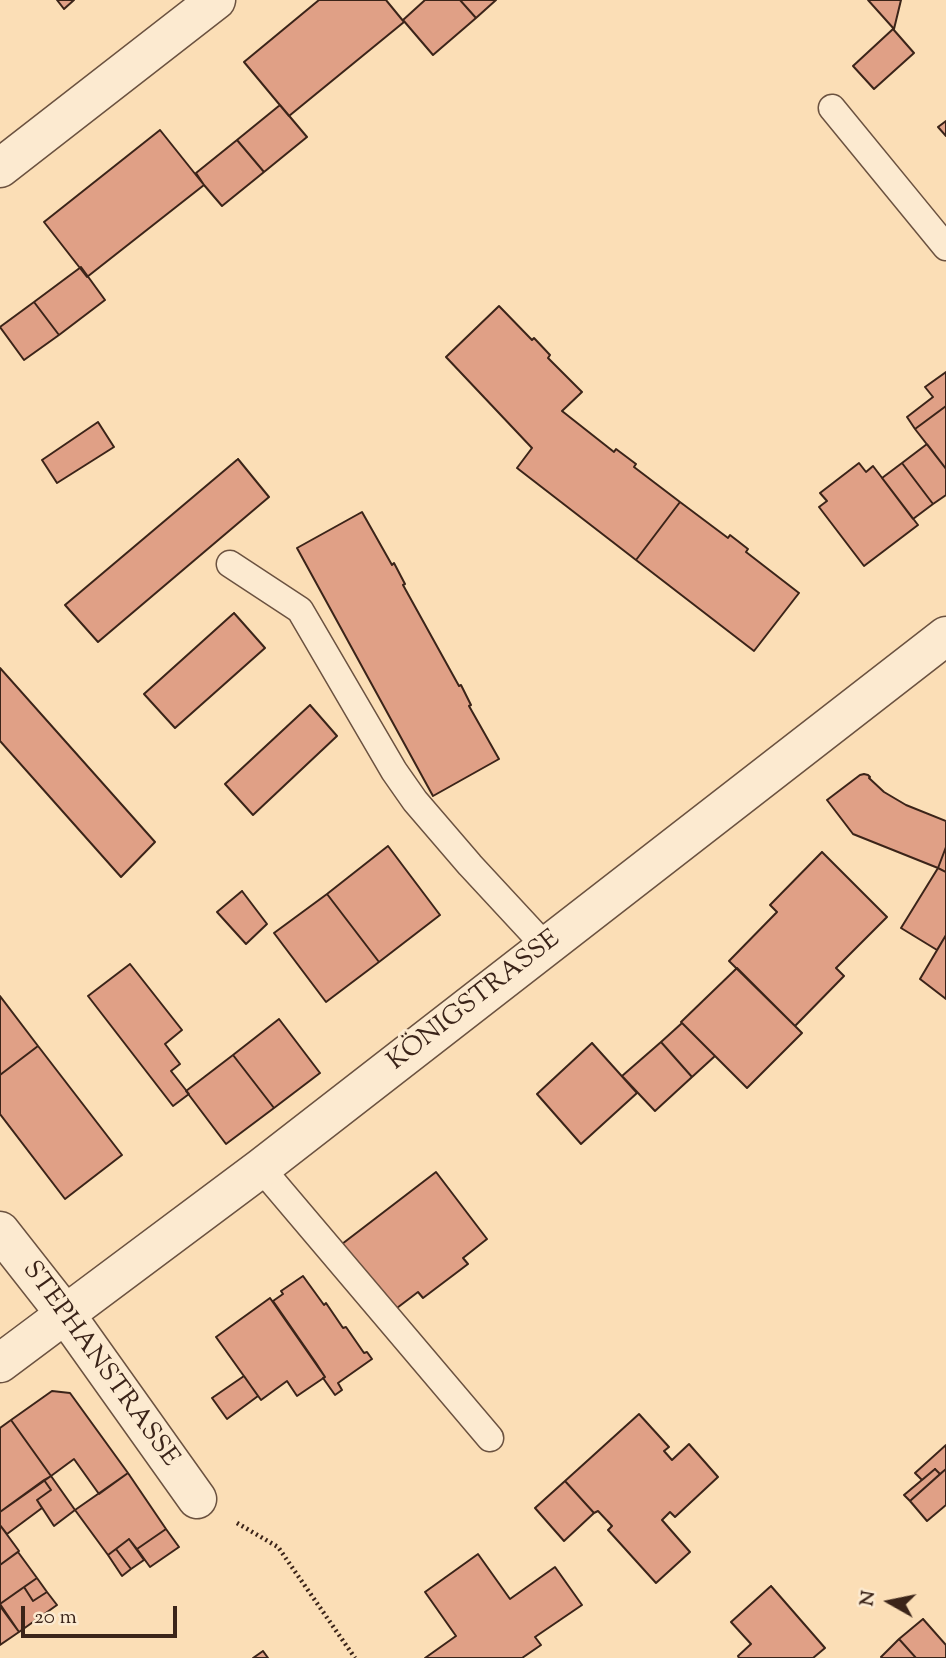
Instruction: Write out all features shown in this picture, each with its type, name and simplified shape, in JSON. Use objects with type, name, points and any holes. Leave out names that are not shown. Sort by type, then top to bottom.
[{"type":"street","points":[[0,167],[216,0]]},
{"type":"street","name":"KÖNIGSTRASSE","points":[[0,1363],[261,1168],[946,636]]},
{"type":"street","name":"STEPHANSTRASSE","points":[[0,1231],[66,1315],[197,1499]]},
{"type":"lane","points":[[832,108],[946,247]]},
{"type":"lane","points":[[229,564],[300,610],[394,771],[415,801],[546,947]]},
{"type":"lane","points":[[261,1168],[489,1438]]},
{"type":"path","points":[[197,1499],[278,1547],[355,1658]]},
{"type":"building","points":[[57,0],[74,0],[64,9]]},
{"type":"building","points":[[319,0],[386,0],[404,22],[289,116],[244,62]]},
{"type":"building","points":[[425,0],[460,0],[476,18],[433,55],[403,20]]},
{"type":"building","points":[[460,0],[496,0],[476,18]]},
{"type":"building","points":[[868,0],[901,0],[894,29]]},
{"type":"building","points":[[893,29],[914,53],[874,89],[853,66]]},
{"type":"building","points":[[280,105],[307,137],[264,172],[237,140]]},
{"type":"building","points":[[946,121],[946,136],[938,127]]},
{"type":"building","points":[[160,130],[204,185],[87,277],[44,222]]},
{"type":"building","points":[[237,140],[264,172],[222,206],[196,173]]},
{"type":"building","points":[[81,267],[105,300],[59,335],[34,302]]},
{"type":"building","points":[[34,302],[59,335],[24,360],[0,327]]},
{"type":"building","points":[[499,306],[532,340],[534,338],[550,355],[548,358],[582,392],[562,411],[614,452],[616,449],[636,464],[634,467],[680,502],[636,560],[517,468],[532,448],[446,357]]},
{"type":"building","points":[[946,372],[946,406],[915,429],[907,417],[933,397],[925,387]]},
{"type":"building","points":[[946,406],[946,469],[915,429]]},
{"type":"building","points":[[98,422],[114,447],[57,483],[42,460]]},
{"type":"building","points":[[927,444],[946,469],[946,495],[933,504],[902,463]]},
{"type":"building","points":[[238,459],[269,497],[98,642],[65,605]]},
{"type":"building","points":[[859,463],[866,472],[873,466],[918,525],[864,566],[819,507],[827,501],[820,493]]},
{"type":"building","points":[[902,463],[933,504],[913,519],[882,478]]},
{"type":"building","points":[[680,502],[728,538],[730,535],[748,549],[746,552],[799,593],[754,651],[636,560]]},
{"type":"building","points":[[362,512],[392,565],[394,563],[405,584],[403,585],[459,686],[461,685],[471,705],[469,706],[499,759],[433,796],[297,548]]},
{"type":"building","points":[[234,613],[265,648],[175,728],[144,694]]},
{"type":"building","points":[[0,668],[155,842],[121,877],[0,741]]},
{"type":"building","points":[[310,705],[337,736],[253,815],[225,784]]},
{"type":"building","points":[[864,774],[884,792],[906,805],[946,821],[946,847],[938,868],[853,834],[827,800]]},
{"type":"building","points":[[388,846],[440,915],[379,962],[327,894]]},
{"type":"building","points":[[946,847],[946,872],[938,868]]},
{"type":"building","points":[[822,852],[887,917],[836,968],[844,976],[795,1026],[729,961],[777,912],[770,905]]},
{"type":"building","points":[[938,868],[946,872],[946,935],[937,950],[901,928]]},
{"type":"building","points":[[242,891],[267,924],[246,944],[217,912]]},
{"type":"building","points":[[327,894],[379,962],[326,1002],[274,933]]},
{"type":"building","points":[[946,935],[946,999],[920,979]]},
{"type":"building","points":[[130,964],[182,1030],[165,1044],[180,1064],[171,1071],[189,1094],[173,1106],[88,996]]},
{"type":"building","points":[[737,968],[802,1033],[747,1088],[681,1022]]},
{"type":"building","points":[[0,996],[38,1046],[0,1075]]},
{"type":"building","points":[[279,1019],[320,1073],[274,1108],[233,1055]]},
{"type":"building","points":[[682,1023],[715,1056],[692,1077],[661,1042]]},
{"type":"building","points":[[661,1042],[692,1077],[655,1111],[622,1076]]},
{"type":"building","points":[[592,1043],[637,1093],[581,1144],[537,1094]]},
{"type":"building","points":[[38,1046],[122,1155],[65,1199],[0,1114],[0,1075]]},
{"type":"building","points":[[233,1055],[274,1108],[226,1144],[186,1091]]},
{"type":"building","points":[[436,1172],[487,1239],[463,1258],[468,1264],[423,1298],[418,1292],[393,1311],[342,1244]]},
{"type":"building","points":[[303,1276],[343,1328],[346,1327],[364,1353],[367,1352],[372,1359],[338,1383],[342,1390],[335,1395],[273,1301],[283,1294],[281,1291]]},
{"type":"building","points":[[270,1298],[325,1377],[297,1396],[287,1381],[261,1400],[216,1337]]},
{"type":"building","points":[[244,1376],[258,1396],[227,1419],[212,1398]]},
{"type":"building","points":[[52,1391],[70,1393],[128,1473],[99,1494],[74,1459],[51,1476],[11,1420]]},
{"type":"building","points":[[639,1414],[669,1447],[664,1451],[672,1460],[689,1444],[718,1477],[675,1517],[670,1512],[662,1520],[690,1552],[656,1583],[608,1530],[612,1526],[598,1511],[594,1513],[565,1481]]},
{"type":"building","points":[[11,1420],[51,1476],[0,1512],[0,1428]]},
{"type":"building","points":[[946,1445],[946,1469],[940,1474],[935,1469],[922,1480],[915,1473]]},
{"type":"building","points":[[935,1469],[940,1474],[910,1501],[904,1495]]},
{"type":"building","points":[[946,1469],[946,1505],[927,1521],[910,1501]]},
{"type":"building","points":[[128,1473],[166,1529],[137,1549],[129,1539],[108,1555],[75,1510]]},
{"type":"building","points":[[51,1476],[75,1510],[54,1526],[37,1500],[51,1490],[44,1480]]},
{"type":"building","points":[[44,1480],[51,1490],[37,1500],[42,1508],[7,1534],[0,1525],[0,1512]]},
{"type":"building","points":[[565,1481],[594,1513],[564,1541],[535,1508]]},
{"type":"building","points":[[0,1525],[19,1551],[0,1565]]},
{"type":"building","points":[[166,1529],[179,1547],[150,1567],[137,1549]]},
{"type":"building","points":[[129,1539],[144,1560],[131,1569],[116,1549]]},
{"type":"building","points":[[116,1549],[131,1569],[122,1576],[108,1555]]},
{"type":"building","points":[[18,1552],[37,1578],[0,1604],[0,1565]]},
{"type":"building","points":[[478,1554],[510,1599],[555,1567],[582,1605],[535,1637],[541,1645],[522,1658],[425,1658],[456,1636],[425,1592]]},
{"type":"building","points":[[37,1578],[47,1592],[33,1601],[24,1587]]},
{"type":"building","points":[[771,1586],[825,1648],[813,1658],[739,1658],[751,1644],[731,1622]]},
{"type":"building","points":[[24,1587],[33,1601],[47,1592],[57,1605],[19,1632],[0,1604]]},
{"type":"building","points":[[0,1606],[19,1632],[0,1645]]},
{"type":"building","points":[[923,1619],[946,1645],[946,1658],[916,1658],[899,1639]]},
{"type":"building","points":[[899,1639],[916,1658],[882,1658],[881,1657]]},
{"type":"building","points":[[263,1651],[268,1658],[253,1658]]}]
